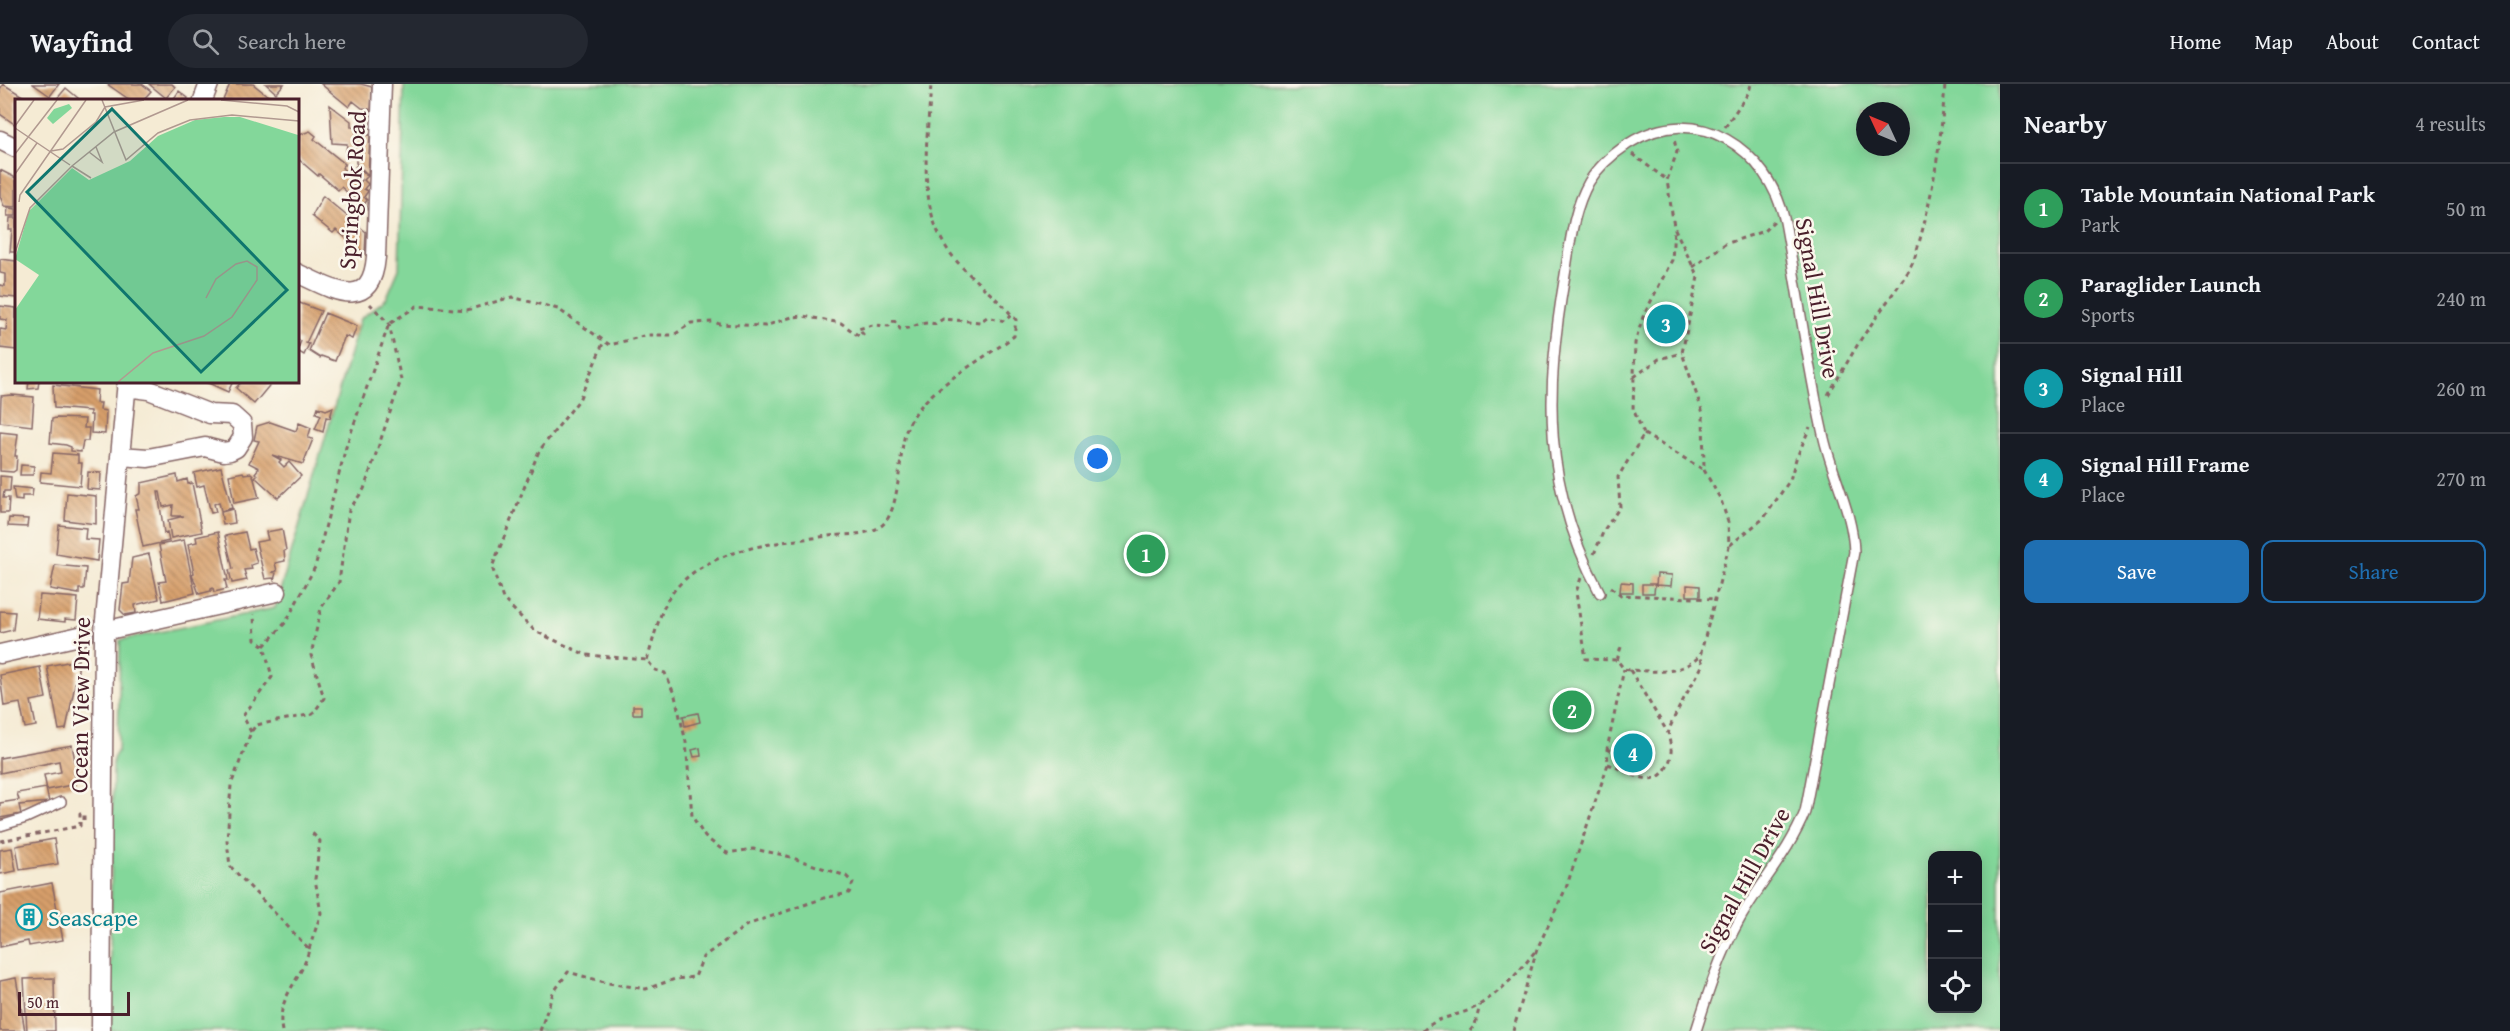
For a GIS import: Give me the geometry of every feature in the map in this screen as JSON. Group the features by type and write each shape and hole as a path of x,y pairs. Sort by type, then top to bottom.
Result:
{"street":[{"path":"203,99 209,84"},
{"name":"Springbok Road","path":"358,292 366,287 375,272 382,84"},
{"path":"0,140 15,148"},
{"path":"298,273 344,293 358,292"},
{"path":"120,456 148,458 205,447 224,452 236,448 243,437 242,424 232,415 210,414 160,393 127,384"},
{"name":"Ocean View Drive","path":"101,1031 104,631 127,384"},
{"path":"104,631 277,592"},
{"path":"0,654 84,635"}],"lane":[{"name":"Signal Hill Drive","path":"1600,593 1587,570 1566,506 1553,448 1550,408 1554,350 1569,251 1580,205 1589,182 1597,171 1624,147 1651,132 1672,128 1702,131 1719,136 1743,150 1760,166 1775,189 1782,210 1829,461 1850,527 1854,552 1808,804 1797,832 1743,914 1724,950 1696,1031"},
{"path":"0,826 26,818 61,802"}],"path":[{"path":"647,660 672,593 690,576 713,562 775,542 869,532 883,525 894,509 906,431 916,410 930,396 1014,336 1016,320 1012,314 946,248 935,225 928,199 927,162 931,84"},
{"path":"1719,136 1751,84"},
{"path":"1729,546 1764,518 1790,480 1796,459 1818,410 1861,339 1914,260 1934,185 1942,129 1945,84"},
{"path":"1672,128 1677,152 1667,180 1674,226 1672,260 1643,317 1635,343 1633,409 1644,435 1704,470"},
{"path":"1624,147 1667,180"},
{"path":"1693,267 1725,244 1764,231 1782,210"},
{"path":"1668,733 1703,664 1700,656 1729,546 1728,522 1721,500 1704,470 1703,413 1682,353 1698,277 1674,226"},
{"path":"309,949 230,866 227,841 231,785 251,732 256,725 313,714 324,698 311,656 321,608 339,582 349,510 364,489 401,380 389,324 358,292"},
{"path":"264,646 286,622 315,567 346,447 389,324 417,306 467,310 512,297 558,309 610,345 647,335 674,335 691,323 715,322 759,326 803,316 841,323 859,336 863,334 858,329 873,325 889,326 892,321 897,322 900,329 906,329 925,322 934,324 943,319 980,322 987,317 1005,321 1012,314"},
{"path":"540,1031 553,993 568,972 608,983 646,989 675,979 695,977 703,957 747,926 824,898 849,893 853,883 846,876 784,855 753,849 727,853 705,837 692,816 686,742 675,696 665,673 655,670 647,660 586,655 536,631 503,599 492,567 539,451 579,400 604,341"},
{"path":"1634,377 1659,359 1682,353"},
{"path":"1587,570 1604,530 1620,507 1618,477 1644,435"},
{"path":"1580,580 1576,592 1586,659 1617,660"},
{"path":"1616,591 1621,595 1716,599"},
{"path":"251,732 243,716 272,677 264,646 255,640 254,597"},
{"path":"1617,660 1620,647"},
{"path":"1617,660 1624,669 1675,671 1682,669 1700,656"},
{"path":"1513,1031 1537,949 1566,888 1608,764 1607,749 1624,669"},
{"path":"1608,764 1654,780 1660,776 1670,760 1672,750 1668,733 1630,670"},
{"path":"1607,749 1640,765"},
{"path":"0,841 80,826 80,814 84,814 84,822"},
{"path":"282,1031 281,1004 307,960 321,913 315,879 320,840 311,832"},
{"path":"1423,1031 1431,1022 1472,1009 1506,986 1537,949"},
{"path":"1470,1031 1475,1025 1480,1004"}],"green space":[{"path":"404,84 2000,84 2000,1031 109,1031 113,759 118,750 120,640 275,608 360,319 386,299 399,269"}],"building":[{"path":"3,84 27,99 15,99 15,124 0,114 0,89"},
{"path":"33,84 59,84 50,96"},
{"path":"107,84 142,84 151,91 144,99 129,99"},
{"path":"149,84 172,84 175,87 166,98"},
{"path":"230,84 253,84 272,99 223,99"},
{"path":"266,84 284,84 276,93"},
{"path":"321,84 361,84 372,87 371,114 369,109 362,108 353,101 349,107"},
{"path":"66,88 78,98 77,99 57,99"},
{"path":"179,91 188,98 188,99 174,99"},
{"path":"330,105 351,121 351,127 357,127 356,134 370,135 368,175 356,163 356,153 346,152 347,144 332,143"},
{"path":"310,131 316,136 314,139 345,164 342,168 359,183 362,180 352,172 356,166 368,176 364,180 368,184 364,189 368,191 364,197 367,200 363,206 367,209 362,215 349,206 355,199 341,187 338,190 319,174 318,176 298,159 299,135"},
{"path":"0,170 15,178 15,207 4,206 0,196"},
{"path":"323,196 366,232 365,254 336,230 333,233 312,216"},
{"path":"8,208 15,209 15,216 7,216"},
{"path":"10,218 15,218 15,252 10,252 12,230 9,230"},
{"path":"0,259 15,261 15,298 0,296 0,285 5,286 5,274 0,273"},
{"path":"298,302 321,311 306,343 309,344 304,355 298,352 301,341 298,340"},
{"path":"0,306 15,308 15,350 0,348 0,329 6,330 7,320 0,319"},
{"path":"325,313 357,326 352,339 345,336 335,361 321,356 320,358 309,351"},
{"path":"29,382 39,382 38,388 28,389"},
{"path":"206,382 233,382 228,392"},
{"path":"241,382 272,382 254,404 236,388"},
{"path":"53,385 97,390 96,403 101,403 100,410 106,411 105,434 91,433 92,415 90,411 54,408"},
{"path":"1,396 34,397 32,426 0,422"},
{"path":"318,407 326,410 333,407 330,418 326,417 323,432 315,429 321,415 316,413"},
{"path":"52,419 85,419 84,428 89,428 88,441 83,441 81,452 71,451 71,447 66,445 50,443"},
{"path":"270,422 296,431 299,423 311,428 308,438 313,439 303,464 272,455 281,460 279,462 284,467 289,462 301,476 278,498 255,477 259,468 249,463 259,441 254,440 257,426"},
{"path":"0,432 18,434 16,470 13,472 0,471"},
{"path":"53,453 78,455 78,463 82,463 80,486 40,482 41,472 51,473"},
{"path":"21,465 34,466 33,475 20,475"},
{"path":"221,467 232,508 221,511 219,502 214,504 216,512 211,513 204,485 197,487 194,473"},
{"path":"88,472 101,473 100,490 87,489"},
{"path":"243,472 253,475 259,498 234,503 229,475"},
{"path":"177,475 178,482 187,479 188,484 192,483 202,532 171,538 168,520 184,516 172,516 173,505 163,507 160,492 158,492 164,533 167,532 169,541 143,547 135,509 139,509 136,496 141,493 141,483"},
{"path":"0,476 11,477 10,491 4,491 3,498 9,498 8,513 0,513"},
{"path":"13,487 33,489 32,496 22,496 22,501 15,500"},
{"path":"67,493 96,496 96,524 65,520"},
{"path":"233,509 235,523 223,525 221,512"},
{"path":"9,518 28,519 27,527 8,526"},
{"path":"59,525 86,528 85,539 99,540 97,561 56,554"},
{"path":"282,529 286,550 284,551 285,561 275,563 277,571 272,572 276,573 274,580 273,578 265,579 256,542 268,540 266,532"},
{"path":"218,532 228,580 225,580 227,589 214,592 213,588 211,591 199,594 192,574 194,573 188,544 197,542 196,537"},
{"path":"245,532 249,549 253,548 257,563 251,565 252,569 244,570 247,580 232,583 229,570 233,569 225,536"},
{"path":"184,540 195,593 163,601 159,582 166,581 159,545"},
{"path":"149,554 159,599 135,605 136,613 125,615 120,610 123,584 129,583 132,558"},
{"path":"55,565 86,568 84,589 79,589 79,594 50,589"},
{"path":"1657,574 1672,575 1671,586 1656,585"},
{"path":"1621,582 1633,583 1633,592 1620,592"},
{"path":"1642,584 1655,584 1654,593 1642,593"},
{"path":"1687,585 1700,586 1700,596 1687,596"},
{"path":"40,595 78,598 76,620 65,619 65,622 37,619"},
{"path":"0,611 15,612 13,630 0,633"},
{"path":"78,660 66,729 59,730 47,666"},
{"path":"40,667 46,698 31,701 36,726 25,728 20,703 4,706 0,675"},
{"path":"633,706 641,706 641,714 633,714"},
{"path":"698,713 700,722 685,726 683,716"},
{"path":"72,745 77,771 74,771 76,784 47,790 44,775 61,772 59,761 0,773 0,758"},
{"path":"700,748 701,756 694,757 692,750"},
{"path":"46,788 49,802 19,805 21,814 0,818 0,803 19,800 17,793"},
{"path":"54,839 58,864 20,870 16,846"},
{"path":"12,848 16,871 0,874 0,850"},
{"name":"Seascape","path":"52,883 63,940 29,946 28,941 0,947 0,893"},
{"path":"16,978 25,1031 0,1031 0,981"},
{"path":"54,978 55,1031 27,1031 24,979"}],"place":[{"name":"Signal Hill","path":"1666,324"},
{"name":"Table Mountain National Park","path":"1146,554"},
{"name":"Paraglider Launch","path":"1572,710"},
{"name":"Signal Hill Frame","path":"1633,753"},
{"name":"Seascape","path":"29,917"}]}
